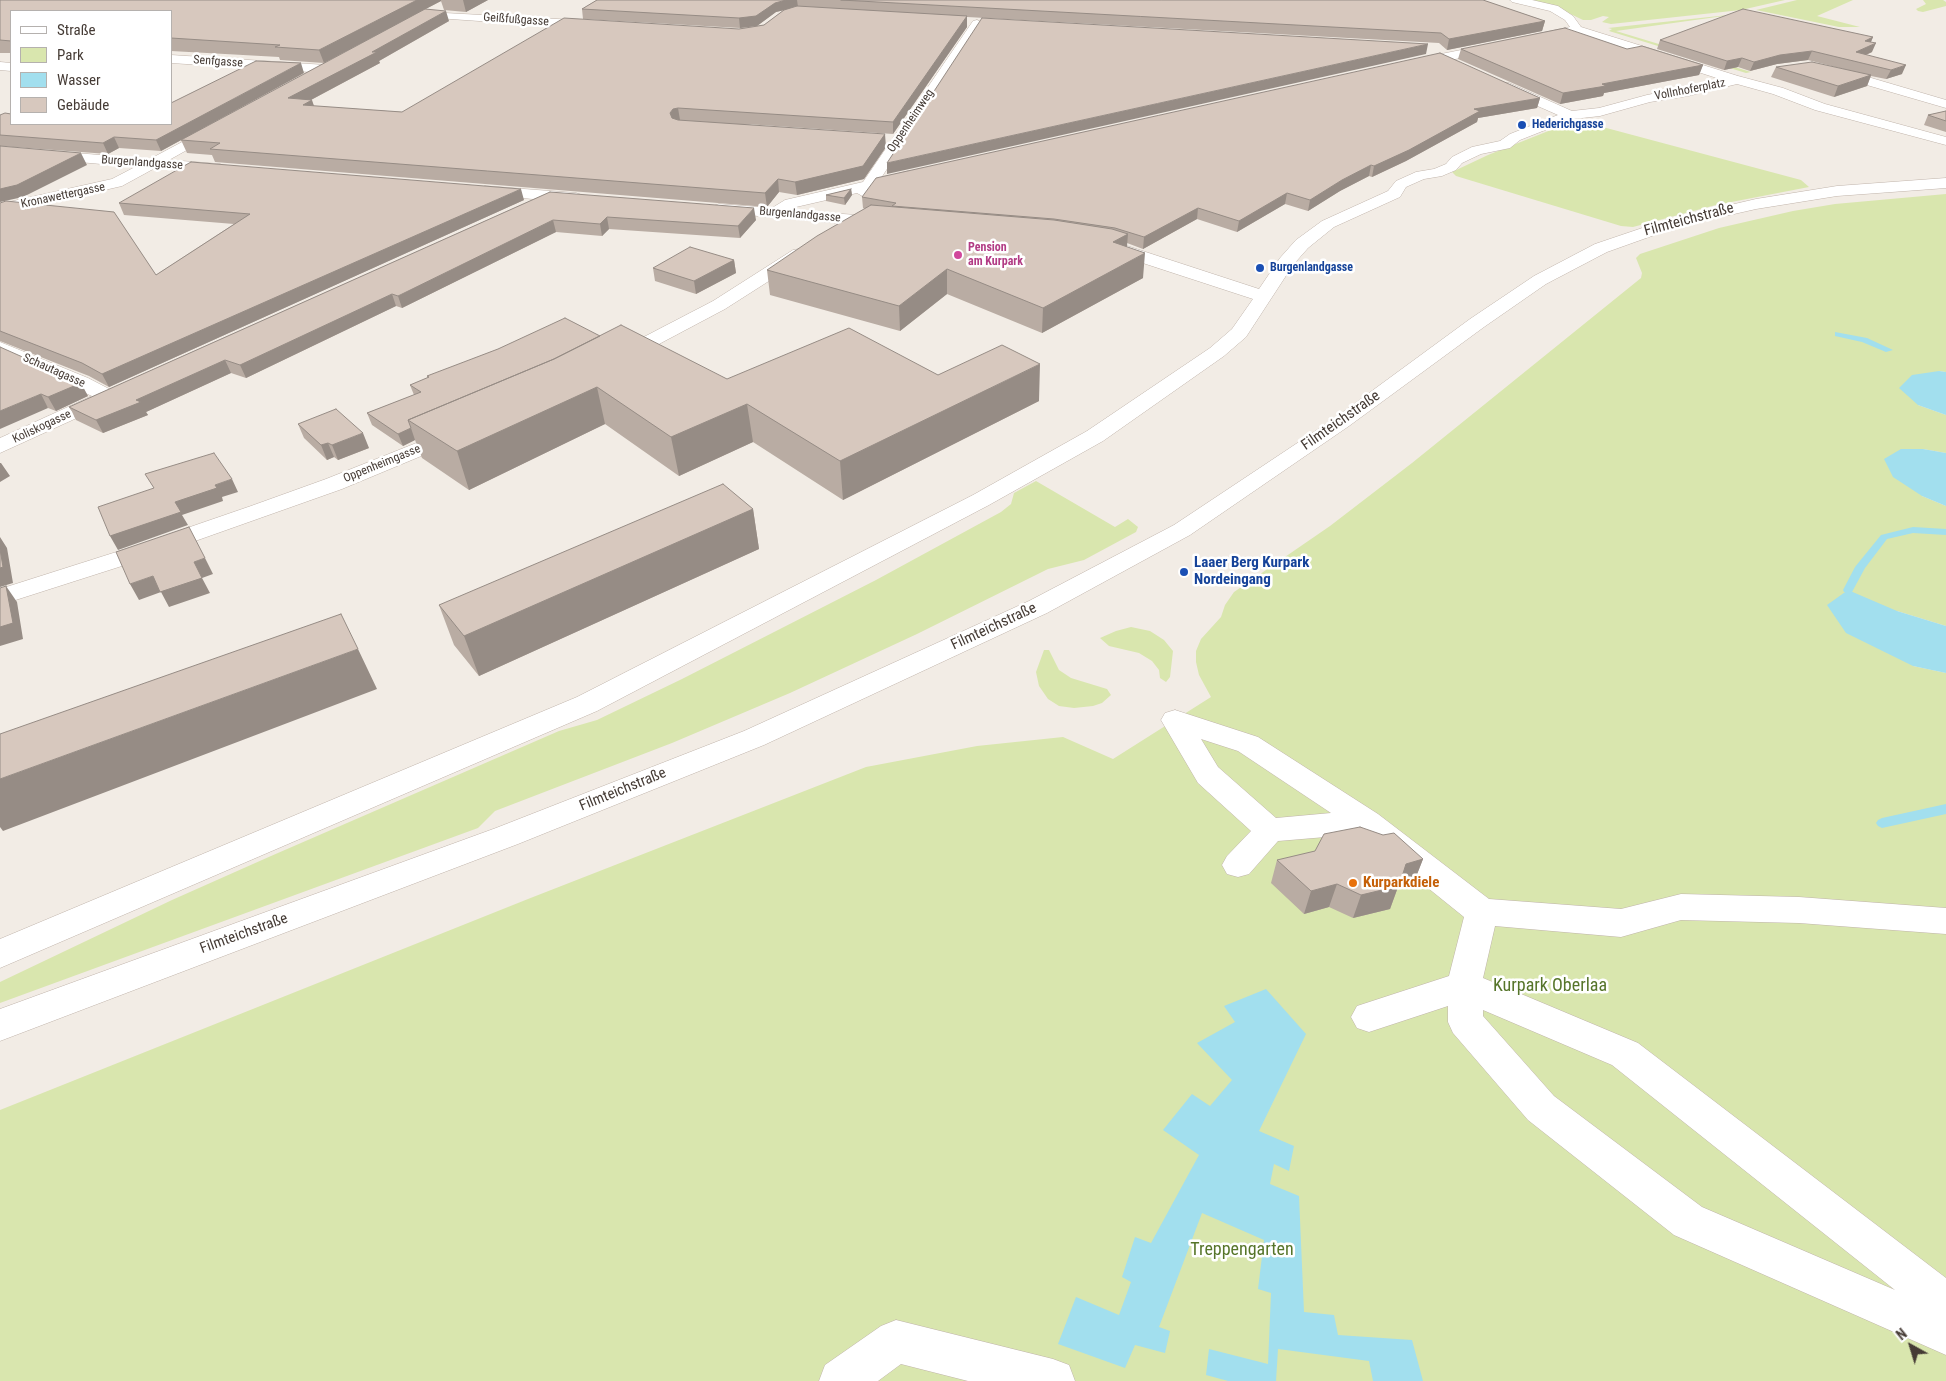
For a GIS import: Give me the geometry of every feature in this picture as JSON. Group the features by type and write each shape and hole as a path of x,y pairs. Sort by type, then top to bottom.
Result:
{"street":[{"path":"1516,0 1554,8 1569,18 1577,29"},
{"name":"Geißfußgasse","path":"446,4 422,17 603,26"},
{"name":"Oppenheimweg","path":"844,219 870,184 977,23"},
{"name":"Vollnhoferplatz","path":"1526,40 1577,29 1737,80"},
{"path":"1394,67 1434,52 1468,53 1510,44"},
{"path":"1434,52 1457,66"},
{"name":"Senfgasse","path":"172,59 330,67 308,79"},
{"path":"1820,67 1946,104"},
{"path":"1737,80 1759,75"},
{"path":"1737,80 1778,91 1794,99 1820,107 1946,141"},
{"name":"Vollnhoferplatz","path":"1494,82 1570,115 1600,112 1647,99 1688,92 1737,80"},
{"path":"0,954 587,704 982,500 1094,436 1217,352 1239,333 1278,272 1302,244 1328,224 1349,212 1370,206 1394,194 1400,184 1421,175 1437,173 1451,167 1457,160 1477,150 1505,145 1515,137 1570,115"},
{"name":"Kronawettergasse","path":"0,209 103,188 117,183 229,121"},
{"path":"878,139 898,141"},
{"name":"Burgenlandgasse","path":"0,151 232,170"},
{"path":"772,213 791,203 918,173"},
{"name":"Filmteichstraße","path":"0,1025 516,832 754,738 1038,607 1182,530 1342,422 1477,323 1540,280 1601,248 1672,222 1756,204 1852,189 1946,183"},
{"path":"473,190 548,197 587,198"},
{"path":"521,209 548,197"},
{"name":"Burgenlandgasse","path":"704,208 903,224"},
{"path":"606,364 719,305 844,219"},
{"path":"1090,242 1132,252 1262,296"},
{"name":"Schautagasse","path":"0,348 81,382 117,392"},
{"name":"Koliskogasse","path":"0,446 117,392"},
{"name":"Oppenheimgasse","path":"0,597 141,552 334,484 474,426"},
{"path":"1270,830 1208,775 1175,720 1248,744 1367,822 1482,912 1621,923 1681,907 1701,907 1799,910 1946,921"},
{"path":"1238,865 1270,830 1367,822"},
{"path":"1482,912 1464,986 1466,1022 1541,1108 1688,1221 1946,1334"},
{"path":"1369,1017 1464,986 1625,1054 1946,1304"},
{"path":"841,1381 896,1341 1053,1381"}],"green space":[{"path":"1525,0 1785,0 1741,10 1611,24 1602,22 1609,17 1603,16 1591,20 1583,20 1558,8"},
{"path":"1797,0 1853,0 1817,16 1860,27 1839,27 1756,10"},
{"path":"1923,0 1943,0 1946,2 1946,6 1923,12 1918,11 1916,9 1926,4"},
{"path":"1738,14 1616,31 1751,72 1746,73 1609,31 1612,29 1608,28"},
{"path":"1739,14 1777,17 1844,31"},
{"path":"1571,122 1584,122 1801,180 1809,187 1716,205 1633,227 1621,226 1456,176 1452,172 1488,155"},
{"name":"Kurpark Oberlaa","path":"1946,194 1946,372 1939,371 1918,405 1946,415 1946,453 1923,449 1922,496 1946,506 1946,626 1897,611 1913,666 1946,673 1946,1381 0,1381 0,1110 528,899 866,767 977,746 1063,737 1113,759 1211,697 1199,675 1196,651 1201,639 1221,617 1225,605 1234,592 1330,526 1412,463 1641,278 1642,273 1636,258 1640,254 1719,228 1793,211 1835,204"},
{"path":"1036,481 1115,527 1128,519 1138,527 1136,532 1084,560 1048,569 917,634 790,693 672,743 495,811 478,828 0,1003 0,982 172,900 271,856 559,731 597,720 682,679 876,580 1001,512 1011,504 1014,493"},
{"path":"1131,627 1150,631 1164,640 1173,651 1170,677 1166,682 1160,678 1159,670 1152,661 1139,653 1109,646 1100,638"},
{"path":"1044,650 1049,650 1059,670 1071,678 1107,689 1111,695 1102,703 1074,708 1059,706 1048,699 1039,686 1036,672"}],"water":[{"path":"1939,371 1946,372 1946,415 1918,405 1899,388 1912,375"},
{"path":"1901,449 1923,449 1946,453 1946,506 1922,496 1893,477 1884,459"},
{"path":"1848,590 1897,611 1946,626 1946,673 1913,666 1846,633 1827,605"},
{"path":"1266,989 1306,1034 1259,1131 1294,1146 1289,1171 1274,1164 1270,1184 1299,1196 1304,1312 1334,1315 1338,1335 1412,1340 1423,1381 1373,1381 1369,1361 1278,1349 1276,1381 1228,1381 1206,1375 1209,1349 1268,1364 1271,1293 1258,1289 1264,1240 1202,1213 1159,1327 1170,1331 1165,1353 1135,1345 1125,1368 1058,1344 1076,1297 1119,1315 1131,1282 1122,1277 1135,1237 1151,1243 1199,1155 1163,1130 1192,1094 1210,1106 1232,1080 1197,1043 1235,1022 1224,1006"}],"building":[{"path":"0,0 417,0 319,50 275,47 280,45 172,38 172,10 10,10 10,41 0,40"},
{"path":"597,0 786,0 775,3 756,16 739,18 582,9"},
{"path":"841,0 1483,0 1545,21 1449,39 1441,33"},
{"path":"797,6 967,16 893,122 673,109 670,113 672,118 678,120 885,134 863,166 795,182 778,179 765,193 210,149 220,143 181,140 425,9 446,11 372,52 377,52 288,98 312,100 303,105 402,112 564,18 739,29 764,25 784,10"},
{"path":"1743,9 1873,37 1865,41 1876,43 1856,52 1906,65 1891,70 1812,51 1780,55 1754,62 1742,58 1727,61 1660,40"},
{"path":"982,18 1428,44 887,163"},
{"path":"1565,28 1627,49 1642,46 1703,65 1602,84 1606,86 1563,93 1461,49"},
{"path":"1440,53 1540,98 1474,109 1480,111 1409,150 1374,166 1371,165 1342,180 1310,200 1287,193 1239,221 1198,208 1144,237 1115,228 1054,219 892,206 896,203 862,197 876,178"},
{"path":"256,61 301,63 156,140 114,137 103,143 0,135 0,115 5,113 10,114 10,125 172,125 172,103"},
{"path":"1812,62 1871,75 1838,86 1776,67"},
{"path":"1946,111 1946,121 1928,115"},
{"path":"0,146 81,153 17,185 0,189"},
{"path":"191,162 521,189 102,374 82,363 0,331 0,203 6,201 114,212 156,275 250,214 119,203"},
{"path":"851,189 844,198 826,195"},
{"path":"550,192 754,208 738,226 607,217 600,224 553,220 398,296 392,294 240,365 225,360 136,400 141,402 96,420 69,407"},
{"path":"871,205 1054,220 1112,229 1128,234 1113,242 1145,253 1043,308 947,269 899,306 767,270 817,236"},
{"path":"690,247 734,260 694,281 653,268"},
{"path":"565,318 600,336 554,359 408,420 411,428 398,434 367,413 421,392 410,385 429,377 427,376 498,349"},
{"path":"621,325 727,379 849,328 938,375 1002,345 1040,364 840,461 747,404 671,437 597,387 457,451 408,420 554,359"},
{"path":"0,347 81,383 48,397 41,394 0,411"},
{"path":"336,409 363,433 332,445 328,443 321,445 298,424"},
{"path":"214,453 232,479 215,485 217,488 175,502 181,512 110,536 98,507 154,488 145,474"},
{"path":"723,484 753,509 464,636 439,605"},
{"path":"189,527 205,558 194,562 202,578 160,592 153,576 130,584 116,552"},
{"path":"0,549 3,567 0,568"},
{"path":"6,586 13,623 0,627 0,588"},
{"path":"341,614 358,649 0,779 0,734"},
{"path":"1360,827 1383,835 1394,833 1423,859 1406,864 1399,886 1361,895 1337,884 1311,891 1277,860 1315,851 1324,834"}],"waterway":[{"path":"1838,334 1864,340 1889,350"},
{"path":"1848,590 1860,567 1884,537 1913,530 1946,532"},
{"path":"1882,823 1946,809"}],"place":[{"name":"Hederichgasse","path":"1522,125"},
{"name":"Pension am Kurpark","path":"958,255"},
{"name":"Burgenlandgasse","path":"1260,268"},
{"name":"Laaer Berg Kurpark Nordeingang","path":"1184,572"},
{"name":"Kurparkdiele","path":"1353,883"}],"park label":[{"name":"Treppengarten","path":"1242,1250"}]}
